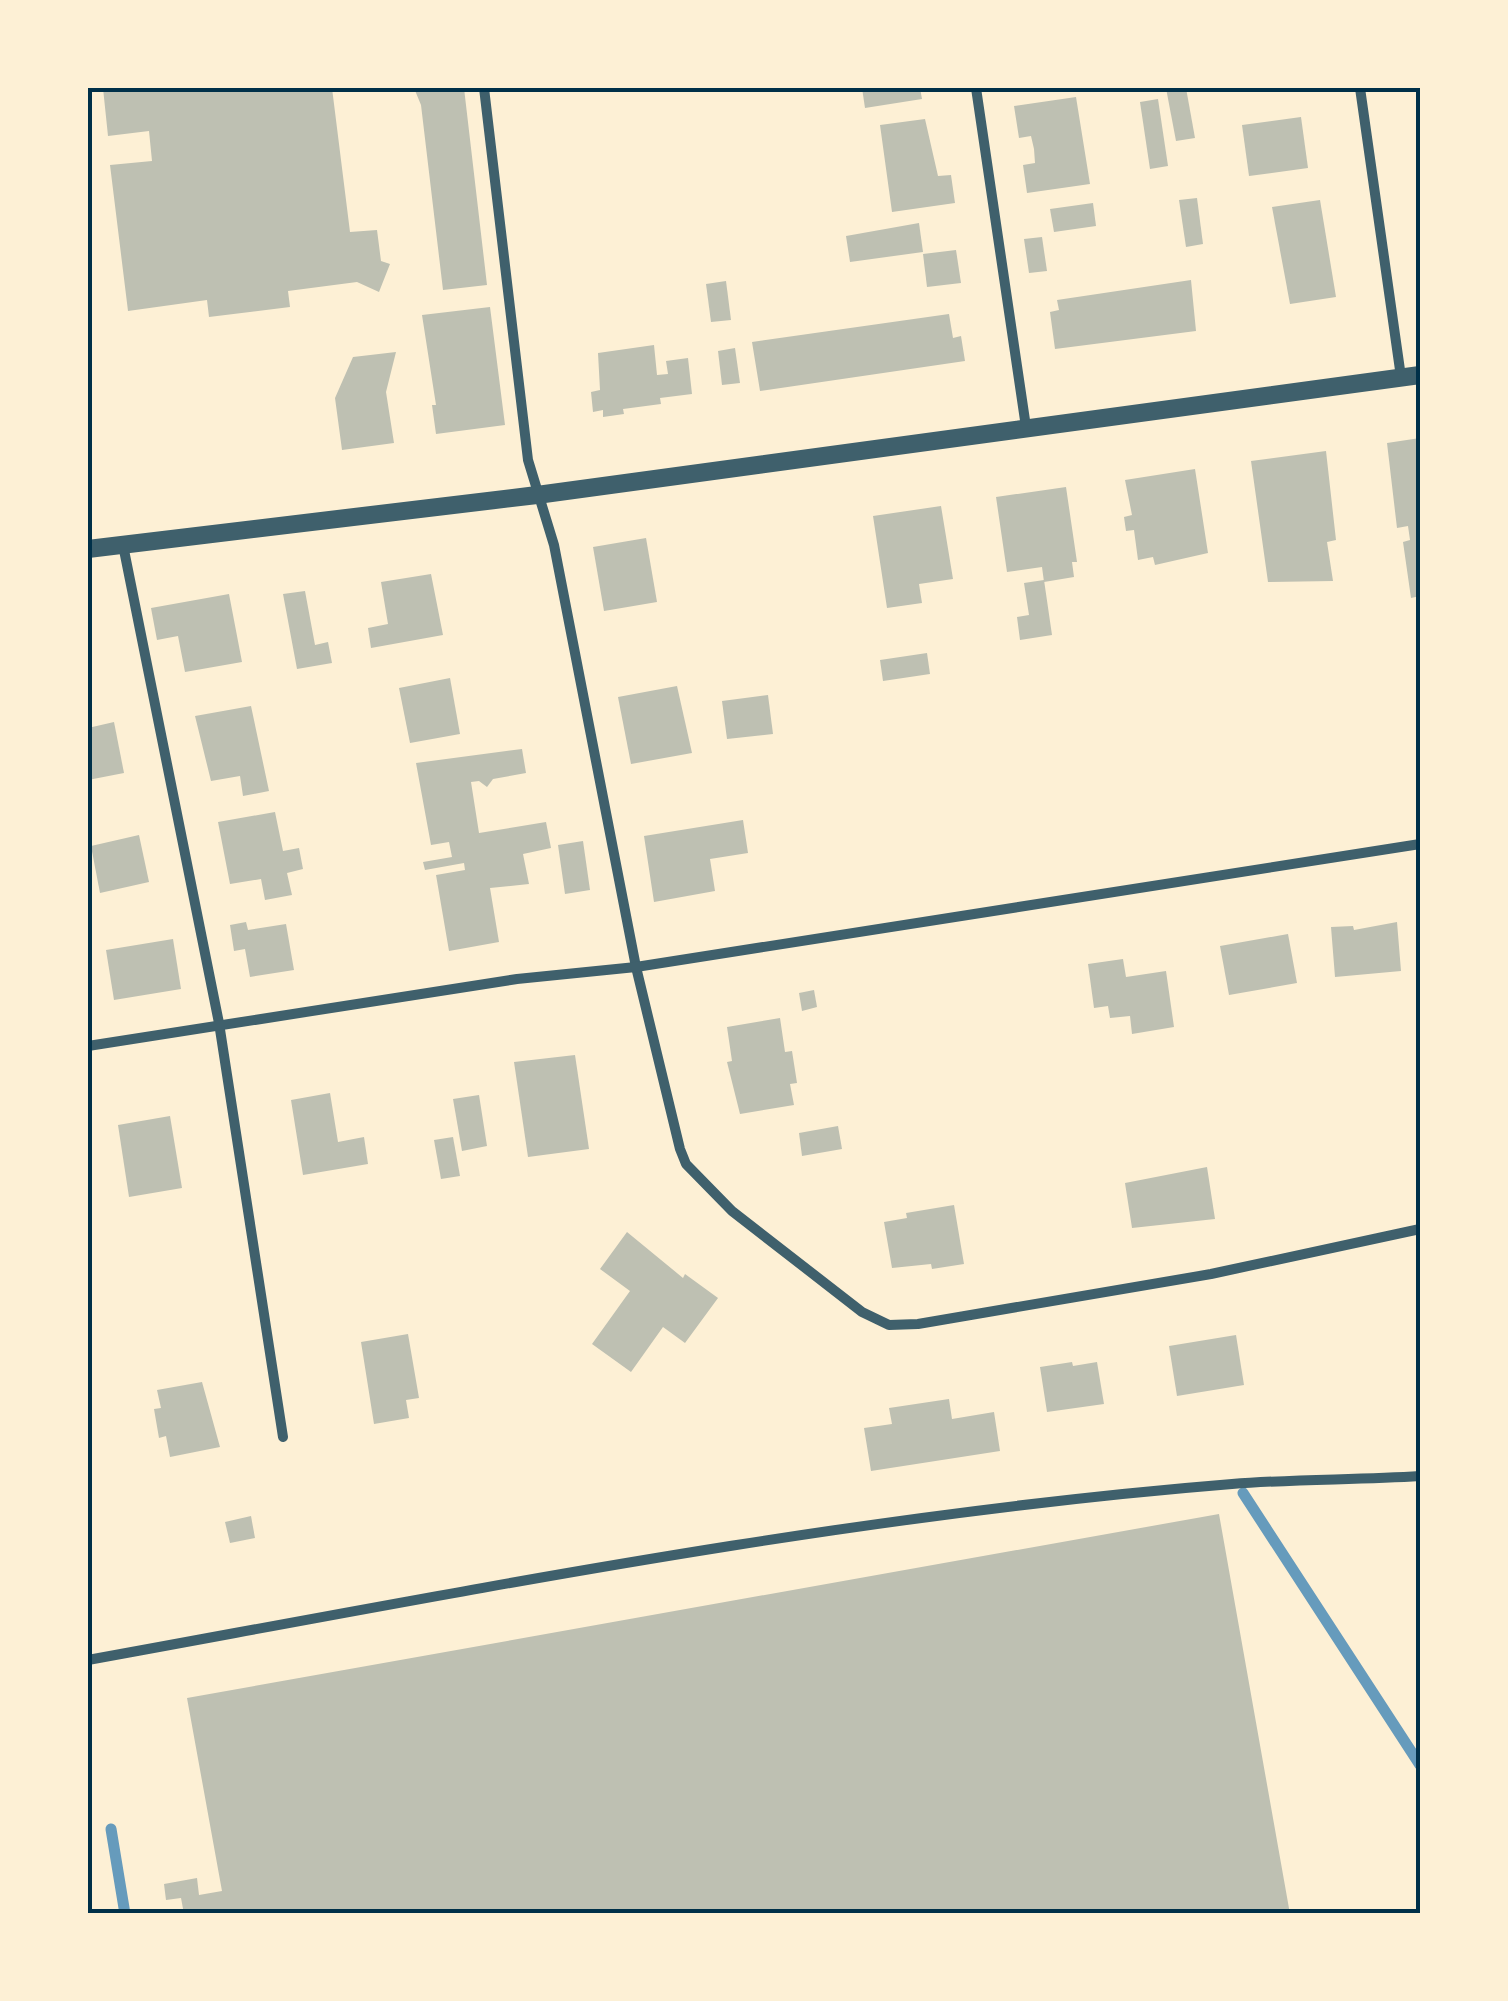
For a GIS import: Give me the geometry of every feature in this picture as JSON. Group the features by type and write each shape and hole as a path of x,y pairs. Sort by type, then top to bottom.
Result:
{"street":[{"path":"484,88 527,455 554,545 636,967 686,1164 732,1211 862,1312 889,1325 918,1324 1211,1274 1420,1229"},
{"path":"976,88 1026,427"},
{"path":"1360,88 1401,377"},
{"path":"88,549 537,495 1420,375"},
{"path":"123,545 219,1023 283,1437"},
{"path":"88,1046 517,979 636,967 1420,844"},
{"path":"88,1660 547,1575 998,1510 1234,1484 1420,1476"}],"building":[{"path":"103,88 332,88 350,232 377,230 381,261 390,264 379,292 357,282 288,291 290,307 209,317 207,300 128,311 110,165 152,161 149,131 108,136"},
{"path":"414,88 464,88 487,285 443,290 421,105"},
{"path":"862,88 920,88 922,99 865,108"},
{"path":"1166,88 1186,88 1195,138 1176,141"},
{"path":"1076,97 1090,184 1027,193 1023,165 1035,163 1034,149 1031,136 1019,138 1014,106"},
{"path":"1158,99 1168,166 1150,169 1140,102"},
{"path":"1301,117 1308,168 1249,176 1242,125"},
{"path":"925,119 938,176 951,175 955,203 892,212 880,125"},
{"path":"1197,198 1203,244 1186,247 1179,200"},
{"path":"1320,200 1336,297 1290,304 1272,207"},
{"path":"1093,203 1096,226 1054,232 1050,209"},
{"path":"919,223 923,252 850,262 846,236"},
{"path":"1042,237 1047,271 1029,273 1024,239"},
{"path":"956,250 961,283 927,287 923,254"},
{"path":"1191,280 1196,331 1055,349 1050,312 1059,310 1057,300"},
{"path":"726,281 731,320 711,322 706,284"},
{"path":"490,307 505,425 436,434 432,405 436,405 422,315"},
{"path":"949,314 953,338 961,336 965,361 760,391 752,342"},
{"path":"654,345 657,375 668,374 666,361 688,358 692,394 660,398 661,404 623,409 624,414 603,417 603,410 593,412 591,392 600,390 598,353"},
{"path":"735,348 740,383 722,385 718,351"},
{"path":"396,352 386,392 394,443 342,450 335,398 353,357"},
{"path":"1420,438 1420,596 1411,598 1403,542 1410,540 1408,526 1397,528 1387,443"},
{"path":"1326,451 1336,540 1327,542 1333,581 1268,582 1251,461"},
{"path":"1195,469 1208,553 1155,565 1153,557 1138,560 1134,530 1126,531 1124,517 1132,515 1125,480"},
{"path":"1066,487 1077,562 1072,562 1074,577 1044,582 1042,567 1007,572 996,497"},
{"path":"941,506 953,579 919,584 922,603 887,608 873,516"},
{"path":"646,538 657,602 604,611 593,547"},
{"path":"431,574 443,635 371,648 368,628 388,624 381,582"},
{"path":"1044,580 1052,635 1020,640 1017,617 1029,615 1024,583"},
{"path":"305,591 315,645 328,642 332,663 297,669 283,594"},
{"path":"229,594 242,662 185,672 178,636 157,640 151,608"},
{"path":"927,653 930,674 883,681 880,660"},
{"path":"450,678 460,734 410,743 399,688"},
{"path":"677,686 692,753 631,764 618,697"},
{"path":"768,695 773,734 727,739 722,701"},
{"path":"251,706 269,791 243,796 240,776 211,781 195,716"},
{"path":"114,722 124,773 88,780 88,728"},
{"path":"522,749 526,773 493,779 487,787 479,781 471,782 479,833 546,822 551,848 523,854 529,884 490,888 499,942 449,951 436,875 465,870 464,863 425,870 423,862 452,857 449,842 431,845 416,763"},
{"path":"275,812 283,851 299,848 303,869 287,873 292,895 265,900 261,879 230,884 218,822"},
{"path":"743,820 748,853 710,859 715,891 654,902 644,836"},
{"path":"139,835 149,882 100,893 91,846"},
{"path":"583,841 590,890 565,894 558,845"},
{"path":"246,922 248,930 286,924 294,970 250,977 245,949 234,951 230,925"},
{"path":"1397,922 1401,971 1335,977 1331,927 1353,926 1354,930"},
{"path":"1288,934 1297,983 1229,995 1220,946"},
{"path":"173,939 181,989 114,1000 106,950"},
{"path":"1123,959 1126,977 1166,971 1174,1027 1132,1034 1130,1016 1110,1018 1108,1006 1094,1008 1088,964"},
{"path":"814,990 817,1007 802,1011 799,993"},
{"path":"780,1018 785,1052 792,1051 797,1083 790,1084 794,1105 740,1114 727,1062 732,1061 727,1027"},
{"path":"575,1055 589,1149 528,1157 514,1062"},
{"path":"330,1093 338,1142 364,1137 368,1164 303,1175 291,1100"},
{"path":"479,1095 487,1146 462,1151 453,1099"},
{"path":"170,1116 182,1188 129,1197 118,1125"},
{"path":"838,1126 842,1149 802,1156 799,1133"},
{"path":"453,1137 460,1176 441,1179 434,1140"},
{"path":"1207,1167 1215,1219 1132,1228 1125,1183"},
{"path":"954,1205 964,1264 932,1269 931,1264 892,1268 884,1222 907,1218 906,1213"},
{"path":"627,1232 683,1278 685,1274 718,1298 685,1343 663,1327 631,1372 592,1344 630,1291 600,1269"},
{"path":"408,1334 419,1398 406,1400 409,1418 374,1424 361,1342"},
{"path":"1236,1335 1244,1385 1177,1396 1169,1346"},
{"path":"1072,1362 1073,1366 1097,1362 1104,1404 1047,1412 1040,1367"},
{"path":"202,1382 220,1447 170,1457 166,1436 159,1438 154,1409 161,1408 157,1390"},
{"path":"949,1399 952,1419 994,1412 1000,1451 871,1471 864,1428 892,1424 889,1408"},
{"path":"1219,1514 1290,1914 184,1914 181,1898 166,1900 164,1884 197,1878 199,1895 222,1891 187,1698"},
{"path":"251,1516 255,1538 230,1543 225,1522"}],"waterway":[{"path":"1243,1493 1420,1765"},
{"path":"111,1829 125,1914"}]}
